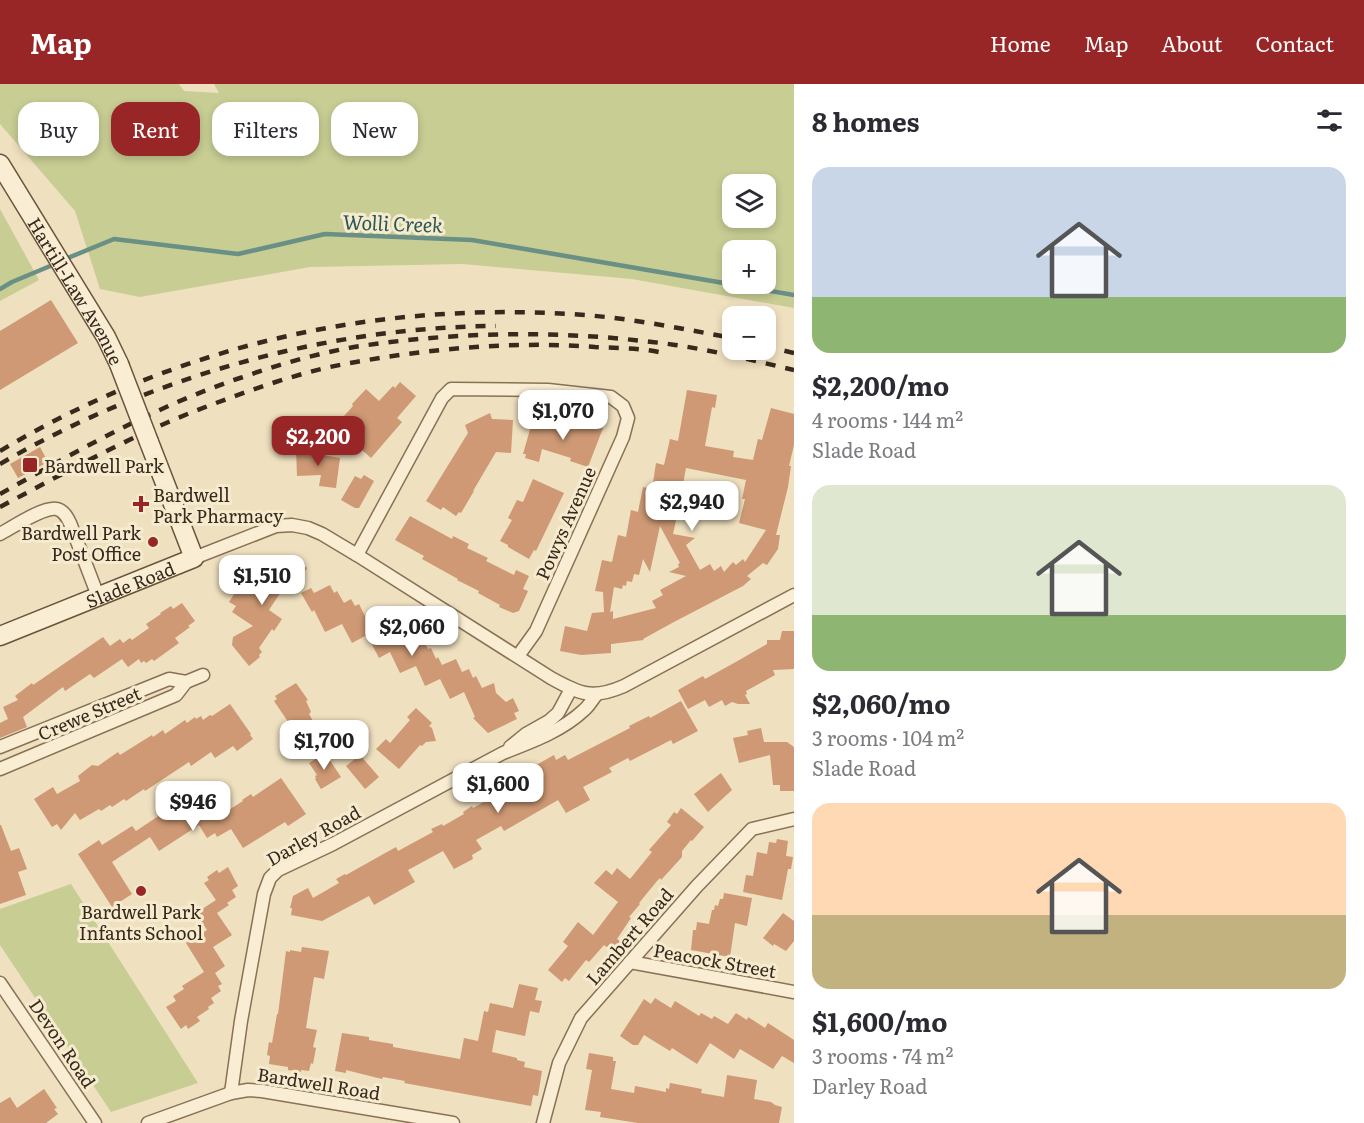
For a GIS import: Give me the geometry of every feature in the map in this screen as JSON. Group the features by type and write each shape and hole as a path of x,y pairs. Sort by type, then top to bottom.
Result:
{"main road":[{"name":"Hartill-Law Avenue","path":"0,164 111,345 194,558"},
{"name":"Slade Road","path":"0,636 194,558"}],"street":[{"name":"Powys Avenue","path":"357,555 442,398 451,389 548,390 611,397 623,406 628,418 623,436 536,631 518,656"},
{"path":"0,534 44,510 61,511 67,516 98,596"},
{"name":"Slade Road","path":"194,558 276,526 300,525 314,530 357,555 571,689"},
{"name":"Darley Road","path":"231,1093 264,894 270,878 278,870 333,844 503,753 532,742 574,718 596,695 624,686 794,595"},
{"name":"Crewe Street","path":"0,769 176,695 186,682 203,675"},
{"name":"Crewe Street","path":"0,747 169,679 186,682"},
{"path":"571,689 596,695"},
{"name":"Darley Road","path":"503,753 526,734 558,713 571,689"},
{"name":"Lambert Road","path":"543,1123 559,1063 581,1018 697,886 752,829 794,819"},
{"name":"Peacock Street","path":"630,963 794,992"},
{"name":"Devon Road","path":"0,983 95,1123"},
{"name":"Bardwell Road","path":"148,1123 231,1093 248,1090 262,1090 453,1123"}],"green space":[{"path":"0,84 179,84 184,91 219,93 214,84 794,84 794,308 632,279 463,264 310,267 140,297 100,289 75,211 28,156 99,156 99,102 18,102 18,145 0,124"},
{"path":"0,209 39,280 0,301"},
{"path":"71,884 198,1083 111,1112 0,945 0,909"}],"building":[{"path":"51,300 78,343 0,390 0,331"},
{"path":"400,382 416,396 397,418 402,422 371,458 335,426 366,389 379,401"},
{"path":"687,390 717,395 715,408 712,407 705,446 734,451 733,457 753,460 758,439 762,440 771,408 794,414 794,445 789,466 791,466 788,487 776,535 780,535 778,549 767,565 763,563 747,576 751,579 743,586 644,640 611,644 611,653 581,655 560,651 565,626 587,631 592,613 604,612 603,592 595,591 602,560 612,562 618,535 626,537 631,510 638,512 643,487 652,489 656,463 664,465 670,439 678,441","holes":["686,468 746,480 742,499 745,499 739,523 766,530 745,562 743,559 736,565 733,562 724,572 721,566 714,571 710,564 700,570 686,545 695,538 673,534 678,511 683,512 686,498 681,495","660,526 680,563 679,567 669,572 686,576 660,590 663,595 652,601 656,608 613,619 613,611 610,612 614,587 622,589 623,585 626,586 627,581 632,582 634,574 639,575 643,559 650,572"]},
{"path":"490,413 492,419 513,420 511,453 496,452 461,513 459,512 456,516 443,507 441,510 426,501 468,433 465,425"},
{"path":"533,419 556,425 558,420 565,421 583,427 585,421 603,428 588,467 570,461 571,458 542,449 539,462 525,458 526,454 523,454"},
{"name":"Bardwell Park","path":"40,447 48,462 18,478 10,464"},
{"path":"296,450 317,450 317,454 340,458 336,488 319,486 321,475 297,476"},
{"path":"364,475 374,481 359,508 355,508 341,500 355,476 361,479"},
{"path":"533,479 564,493 536,551 534,550 529,559 500,541 512,520 508,518 517,500 523,502"},
{"path":"410,516 452,539 453,536 469,544 467,548 488,558 486,561 514,575 516,570 529,576 523,589 528,591 519,611 513,613 499,607 500,605 478,593 479,591 422,559 424,556 395,540"},
{"path":"290,556 307,568 290,593 286,584 269,610 282,619 259,648 262,652 260,657 249,666 232,645 233,637 253,626 232,612 236,606 229,602 245,577 251,582 256,575 264,580 277,562 288,559"},
{"path":"330,585 334,593 337,591 344,603 351,599 355,606 359,604 365,616 373,611 384,634 397,627 408,647 423,639 428,649 431,648 442,665 456,659 462,672 469,669 473,678 476,676 482,688 494,683 496,693 506,702 513,698 519,711 514,713 517,719 488,733 473,718 475,717 464,692 450,699 440,679 425,686 416,666 400,673 390,652 379,658 367,635 352,643 342,624 325,632 314,610 312,612 301,593 311,588 314,593"},
{"path":"182,603 195,621 175,638 179,643 154,661 152,659 141,663 139,659 128,667 122,659 94,678 90,674 65,691 63,687 23,717 27,727 0,738 0,723 8,719 3,707 18,700 15,696 32,683 33,685 103,637 110,646 120,639 123,643 130,638 132,640 149,628 146,624 160,613 171,606 173,609"},
{"path":"782,631 794,631 794,669 773,670 775,675 746,691 745,695 750,704 732,702 725,706 722,700 709,707 705,700 688,709 678,690 703,676 705,679 734,663 767,644 767,640 780,640"},
{"path":"296,683 308,700 306,701 311,712 309,714 313,721 295,732 274,701 277,699 275,696"},
{"path":"681,701 698,731 673,744 671,740 630,761 628,758 609,768 612,772 583,787 590,800 566,813 558,800 504,831 501,826 476,840 482,849 472,855 473,859 454,869 443,851 408,870 415,882 374,905 369,896 322,921 291,915 293,896 308,888 313,898 339,883 336,879 396,847 398,851 433,832 431,829 442,824 443,826 464,814 463,812 472,806 473,808 518,783 515,777 554,755 556,760 565,755 568,760 630,728 629,726 649,716 650,718"},
{"path":"230,704 253,739 237,751 233,746 215,758 211,752 191,766 189,762 126,801 124,799 101,811 99,809 80,820 75,813 61,830 57,824 52,827 34,799 53,787 57,794 80,781 78,776 92,765 98,766 118,752 120,755 152,735 153,737 163,730 165,734 185,720 187,723 195,717 196,719 201,716 203,720"},
{"path":"416,708 432,723 429,726 432,728 436,741 420,745 399,769 376,749 386,739 390,743 410,720 407,717"},
{"path":"761,728 764,742 787,742 794,747 794,791 780,791 780,785 773,785 770,755 739,763 733,738 748,735 747,731"},
{"path":"325,753 341,777 321,789 315,779 317,775 309,763"},
{"path":"360,755 379,777 365,789 346,766"},
{"path":"721,773 732,790 708,812 694,794"},
{"path":"281,778 306,814 288,826 285,822 243,848 231,829 217,837 215,833 207,838 199,825 159,851 150,837 112,862 132,894 112,907 78,854 99,840 102,845 132,826 136,831 175,805 181,814 208,797 219,816 251,794 253,797"},
{"path":"681,808 704,827 682,851 682,857 661,880 660,878 657,881 639,903 617,939 621,942 613,952 604,945 589,962 586,960 569,981 565,978 562,982 548,970 568,946 563,942 578,922 593,935 618,902 594,883 606,870 612,875 617,868 630,879 652,852 649,850 671,825 667,822 674,812 677,814"},
{"path":"0,825 11,851 19,848 27,869 18,872 26,895 0,904"},
{"path":"777,839 788,841 786,856 793,857 791,869 788,869 782,900 743,892 746,875 753,876 757,852 767,854 769,842 776,843"},
{"path":"228,867 238,886 232,890 236,897 217,913 232,935 213,947 225,966 215,973 222,984 218,986 221,991 211,998 214,1003 208,1007 209,1009 197,1017 200,1021 188,1029 186,1025 181,1029 166,1007 176,1001 173,996 184,989 182,986 204,972 186,943 207,930 196,913 216,900 204,883 209,880 207,877 217,870 219,873"},
{"path":"724,893 752,898 747,926 735,923 730,957 691,950 693,930 696,930 697,922 709,924 712,910 715,905 718,906 720,899 723,899"},
{"path":"783,913 794,921 794,941 786,951 774,944 773,946 763,938"},
{"path":"302,947 329,951 324,979 314,977 306,1028 317,1030 313,1047 316,1048 313,1064 311,1063 309,1071 301,1070 301,1072 269,1064 270,1056 267,1055 278,1014 286,951 301,952"},
{"path":"519,984 538,988 535,1000 542,1001 539,1013 530,1011 525,1036 496,1030 492,1052 517,1058 525,1062 524,1067 542,1071 538,1096 533,1095 531,1106 404,1083 405,1081 383,1077 382,1079 346,1070 346,1073 335,1071 342,1033 369,1037 369,1040 393,1044 393,1047 460,1059 464,1038 478,1041 484,1011 488,1012 490,1003 513,1008"},
{"path":"655,998 671,1008 675,1001 699,1016 701,1013 712,1019 714,1016 728,1024 736,1013 747,1020 748,1017 765,1028 768,1023 794,1040 794,1063 782,1056 773,1069 740,1049 734,1059 710,1043 697,1064 672,1048 670,1051 644,1035 638,1045 633,1045 620,1036 644,999 651,1004"},
{"path":"589,1053 613,1057 613,1061 616,1061 611,1089 634,1093 635,1086 666,1092 670,1083 702,1089 701,1093 724,1097 727,1075 757,1080 754,1099 782,1107 779,1123 638,1123 600,1117 601,1112 585,1110 592,1070 586,1069"},
{"path":"44,1089 57,1108 54,1109 58,1114 46,1123 0,1123 0,1103 10,1097 17,1108"}],"waterway":[{"name":"Wolli Creek","path":"63,260 114,239 238,254 325,234 472,240 794,295"},
{"name":"Wolli Creek","path":"0,289 55,264"}],"railway":[{"path":"0,451 66,415 134,384 204,359 274,339 347,325 420,316 494,312 570,314 631,320 722,336"},
{"path":"0,464 57,433 116,406 239,363 302,347 367,336 431,329 496,326"},
{"path":"0,494 117,430 209,389 311,356 354,347 428,338 540,334 615,338 688,347 794,370"},
{"path":"0,507 155,428 226,399 319,370 415,353 505,345 565,345 659,352"},
{"path":"776,349 794,353"}],"place":[{"name":"Bardwell Park","path":"30,465"},
{"name":"Bardwell Park Pharmacy","path":"141,504"},
{"name":"Bardwell Park Post Office","path":"153,542"},
{"name":"Bardwell Park Infants School","path":"141,891"}]}
